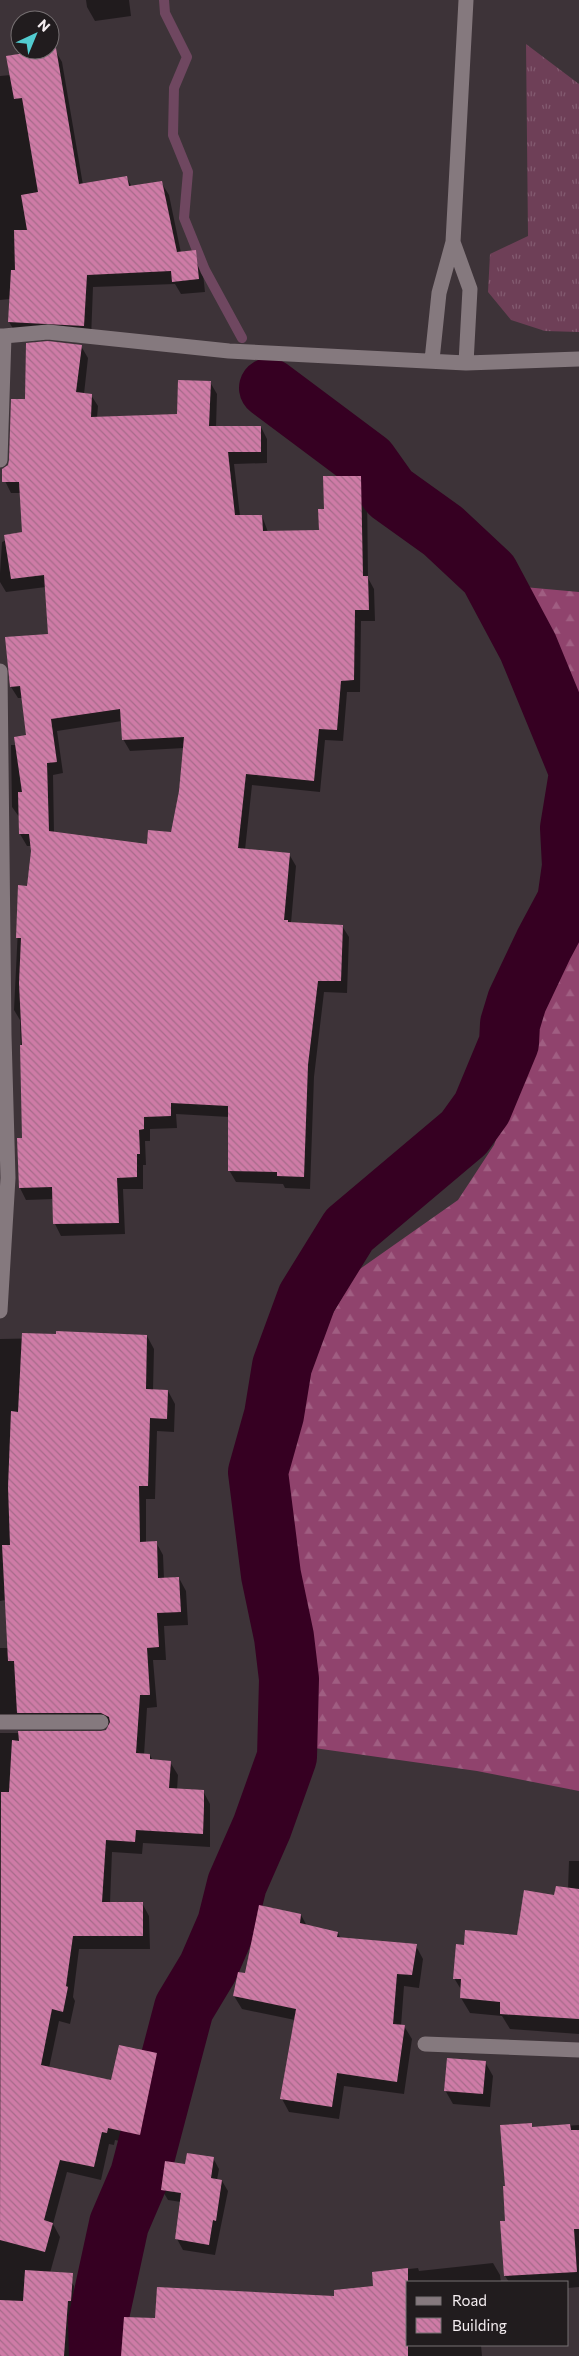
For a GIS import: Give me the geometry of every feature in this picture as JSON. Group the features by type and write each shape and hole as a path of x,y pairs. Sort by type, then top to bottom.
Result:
{"street":[{"path":"432,360 439,293 453,242 466,0"},
{"path":"453,242 470,289 466,362"},
{"path":"0,460 2,336 48,332 229,351 466,362 579,359"},
{"path":"0,671 4,921 2,1036 8,1178 0,1310"},
{"path":"0,1722 101,1722"},
{"path":"425,2044 579,2050"}],"green space":[{"path":"526,44 579,84 579,332 545,331 511,320 488,292 490,254 528,236"},
{"path":"513,586 579,592 579,739 566,695"},
{"path":"579,892 579,1791 477,1771 300,1746 279,1466 311,1352 357,1271 458,1200 494,1145 563,955"}],"building":[{"path":"10,55 10,60 58,60 79,184 127,176 129,186 162,181 177,252 196,250 199,279 172,282 171,271 87,275 84,326 8,322 11,270 15,270 14,230 27,230 21,195 38,192 22,98 14,99 6,56"},
{"path":"48,341 82,345 76,392 92,394 91,417 177,414 178,380 211,381 209,426 261,426 261,452 228,452 235,515 262,515 263,531 319,530 318,509 324,509 323,476 361,476 363,576 368,576 369,610 355,610 354,680 341,681 337,730 319,729 314,781 246,774 238,848 290,853 284,920 288,920 288,922 343,925 341,981 318,981 308,1065 304,1177 277,1176 277,1172 228,1171 228,1106 171,1103 171,1116 144,1117 144,1129 139,1130 140,1154 137,1154 137,1177 117,1178 119,1223 53,1224 52,1187 19,1188 17,1138 22,1138 20,1045 22,1045 19,983 21,938 16,938 18,885 27,886 31,851 29,834 19,834 18,792 22,792 14,737 26,735 20,686 10,687 5,637 48,634 44,575 11,579 4,535 22,532 19,482 2,482 2,469 8,465 9,460 11,399 25,399 26,343","holes":["120,709 122,740 184,737 179,791 171,832 148,830 147,844 49,831 47,763 57,762 51,719"]},
{"path":"56,1331 147,1335 146,1389 168,1390 167,1419 150,1418 148,1486 139,1486 140,1542 157,1541 158,1578 179,1577 181,1612 157,1613 159,1647 147,1648 150,1695 140,1695 136,1753 150,1754 150,1759 171,1761 169,1788 204,1790 204,1807 203,1834 136,1830 135,1842 106,1840 102,1902 143,1902 143,1936 73,1936 66,1986 68,1987 63,2012 52,2009 41,2065 111,2080 119,2045 157,2053 140,2135 108,2128 107,2133 102,2132 94,2167 60,2160 44,2220 53,2223 45,2252 0,2240 1,1792 9,1792 12,1740 19,1741 18,1731 101,1731 106,1730 110,1722 109,1717 101,1713 17,1713 14,1661 8,1661 2,1545 10,1545 8,1487 11,1411 18,1412 22,1333 56,1334"},
{"path":"556,1886 579,1889 579,2019 500,2014 500,2002 460,1998 461,1979 453,1979 456,1944 464,1945 465,1930 517,1935 524,1890 554,1895"},
{"path":"259,1905 301,1914 300,1923 338,1932 337,1937 417,1944 412,1975 397,1974 393,2024 405,2025 397,2082 337,2073 332,2107 280,2099 296,2009 233,1996 238,1972 245,1973"},
{"path":"447,2058 486,2061 483,2094 444,2091"},
{"path":"532,2123 532,2127 570,2124 571,2130 579,2130 579,2229 574,2229 577,2272 504,2276 500,2221 505,2221 503,2186 505,2186 500,2125"},
{"path":"187,2153 214,2157 211,2178 222,2180 216,2221 213,2220 209,2245 175,2239 181,2193 161,2190 165,2161 185,2164"},
{"path":"408,2268 408,2281 406,2281 406,2346 408,2346 408,2356 121,2356 124,2317 155,2318 157,2287 334,2296 334,2290 373,2286 372,2272"},
{"path":"25,2270 73,2273 71,2301 68,2301 64,2356 0,2356 0,2300 23,2301"}],"waterway":[{"path":"164,0 165,13 187,57 174,88 173,135 188,172 184,218 205,270 242,338"},
{"path":"269,388 368,462 390,493 443,531 489,574 528,647 579,771"},
{"path":"99,2356 98,2321 119,2224 140,2175 184,2008 208,1968 227,1924 237,1884 262,1827 287,1757 289,1679 284,1637 271,1575 258,1472 274,1415 282,1366 307,1298 349,1230 464,1133 482,1108 509,1043 510,1024 517,1001 567,901 572,866 570,828 579,773"}]}
